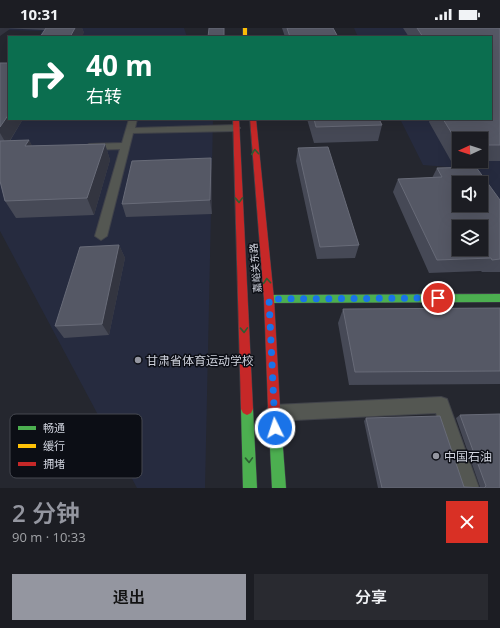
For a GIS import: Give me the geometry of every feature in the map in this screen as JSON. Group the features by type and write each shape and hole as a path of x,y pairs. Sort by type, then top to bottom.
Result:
{"main road":[{"name":"嘉峪关东路","path":"252,120 269,299 279,488"},
{"name":"嘉峪关东路","path":"236,124 250,488"},
{"path":"269,299 500,298"}],"lane":[{"path":"101,236 133,120"},
{"path":"130,131 236,124"},
{"path":"79,147 126,146"},
{"path":"248,414 441,405 470,488"}],"shaded area":[{"path":"0,28 184,28 187,36 40,36 42,31 0,30"},
{"path":"354,28 500,28 500,212 488,192 488,176 478,176 474,169 461,168 488,168 488,132 452,132 452,167 423,165 400,120 492,120 492,36 358,36"},
{"name":"甘肃省体育运动学校","path":"0,90 8,120 213,120 205,488 137,488 132,478 142,478 142,414 98,414 0,231"}],"building":[{"path":"46,28 75,28 71,36 41,36"},
{"path":"209,28 224,28 224,36 208,36"},
{"path":"287,28 333,28 337,36 290,36"},
{"path":"417,28 500,28 500,145 488,145 488,132 452,132 452,134 444,120 492,120 492,36 422,36"},
{"path":"0,63 8,63 8,115 0,127"},
{"path":"314,120 380,120 382,125 316,127"},
{"path":"29,140 25,146 105,144 87,198 5,201 0,181 0,141"},
{"path":"328,147 359,245 320,247 298,148"},
{"path":"211,158 210,200 122,204 132,161"},
{"path":"437,168 477,168 483,176 452,176 452,212 488,212 488,184 500,200 500,259 437,260 398,179 442,177"},
{"path":"119,245 102,324 55,326 80,247"},
{"path":"500,308 500,371 355,372 343,309"},
{"path":"500,414 500,488 484,488 486,486 460,415"},
{"name":"中国石油","path":"440,416 464,487 484,488 382,488 366,418"}],"traffic: fast":[{"path":"269,299 500,298"},
{"path":"274,408 279,488"},
{"path":"247,409 250,488"}],"traffic: slow":[{"path":"245,28 245,36"}],"traffic: jam":[{"path":"236,120 247,409"},
{"path":"253,120 269,299 274,408"}],"place":[{"name":"甘肃省体育运动学校","path":"138,360"},
{"name":"中国石油","path":"436,456"}],"route":[{"path":"275,428 269,299 438,298"}]}
